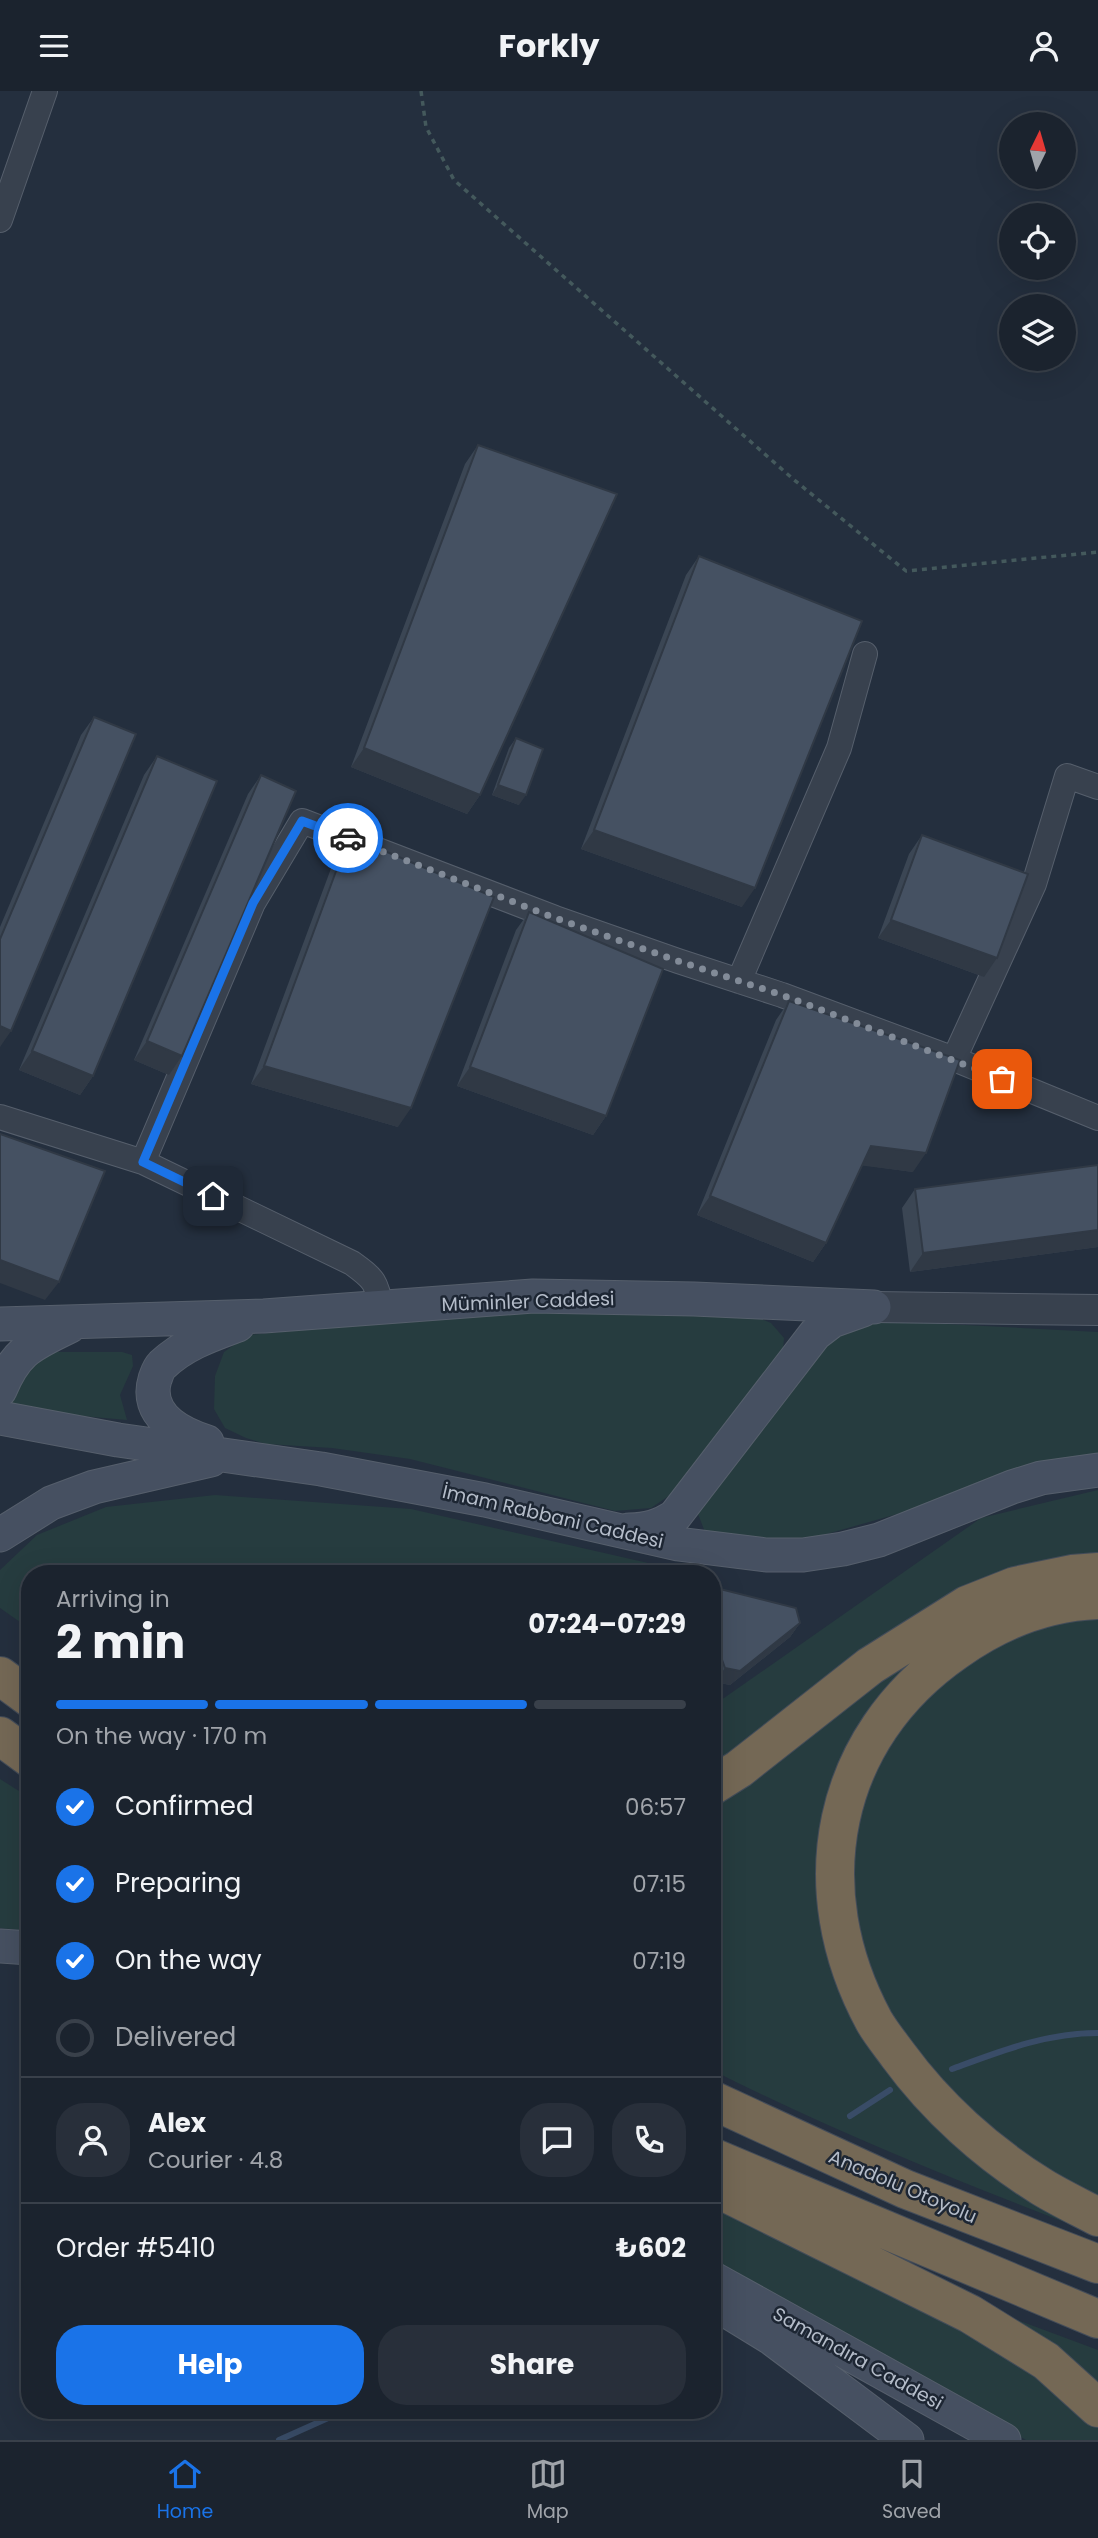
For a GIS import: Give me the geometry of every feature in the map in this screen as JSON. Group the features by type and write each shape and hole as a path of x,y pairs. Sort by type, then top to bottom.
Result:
{"highway":[{"path":"721,1780 870,1666 967,1605 1015,1586 1072,1574 1098,1572"},
{"path":"1098,1600 1048,1607 1011,1619 980,1634 927,1670 897,1701 873,1734 848,1793 839,1823 834,1857 835,1896 841,1935 854,1979 875,2023 912,2074 973,2136 1041,2186 1098,2217"},
{"path":"0,1654 21,1666"},
{"path":"0,1676 21,1691"},
{"path":"0,1736 21,1751"},
{"name":"Anadolu Otoyolu","path":"721,2103 905,2189 1098,2264"},
{"path":"721,2161 1098,2319"},
{"path":"721,2190 970,2313 1046,2361 1098,2407"}],"main road":[{"name":"Müminler Caddesi","path":"0,1324 264,1316 533,1296 760,1301 874,1307"},
{"path":"760,1301 786,1309 797,1319 802,1328 798,1353"},
{"path":"608,1530 642,1530 661,1526 675,1516 815,1333 848,1313 874,1307"},
{"path":"242,1456 175,1429 161,1416 153,1387 159,1368 192,1343 264,1316"},
{"path":"0,1390 18,1355 78,1322"},
{"name":"İmam Rabbani Caddesi","path":"0,1418 118,1440 242,1456 419,1487 608,1530 728,1552 766,1555 803,1555 879,1540 986,1497 1041,1479 1098,1470"},
{"path":"0,1535 51,1503 94,1487 193,1463 242,1456"},
{"path":"688,1498 684,1518 688,1532 699,1542 728,1552"},
{"path":"0,1946 21,1947"},
{"name":"Samandıra Caddesi","path":"721,2283 1004,2440"},
{"path":"721,2307 771,2338 907,2440"}],"street":[{"path":"0,221 45,91"},
{"path":"739,981 839,748 864,654"},
{"path":"954,1059 1034,884 1067,776 1098,787"},
{"path":"143,1162 253,903 302,821 555,918 782,995 954,1059 1098,1118"},
{"path":"0,1117 143,1162 352,1263 378,1287 381,1309"},
{"name":"Müminler Caddesi","path":"874,1307 1098,1310"}],"path":[{"path":"421,91 426,127 454,180 793,479 906,571 1098,552"}],"green space":[{"path":"530,1309 750,1314 771,1323 784,1338 782,1361 679,1489 651,1508 615,1511 410,1459 332,1448 266,1444 225,1428 214,1409 215,1376 224,1352 248,1335"},
{"path":"851,1319 1098,1332 1098,1454 1022,1466 915,1509 809,1539 729,1540 705,1532 698,1514 812,1361"},
{"path":"53,1352 122,1352 132,1355 133,1366 120,1395 127,1420 3,1409 12,1376"},
{"path":"1098,1490 1098,1553 721,1762 721,1699 981,1518"},
{"path":"215,1495 411,1509 648,1563 21,1565 21,1623 0,1608 0,1570 37,1535 106,1507"},
{"path":"1033,1599 844,1763 850,2000 1098,2235 903,2157 721,2074 721,1801 890,1665"},
{"path":"1098,1613 1098,2200 1068,2185 957,2104 893,2025 851,1915 854,1819 889,1734 993,1639"},
{"path":"0,1779 21,1792 21,1930 0,1928"},
{"path":"721,2209 1025,2360 1098,2423 1098,2440 1026,2440 721,2267"},
{"path":"1004,2315 1098,2350 1098,2394"}],"building":[{"path":"478,445 617,494 480,795 364,748"},
{"path":"699,556 862,621 755,888 594,830"},
{"path":"94,717 136,734 11,1031 0,1026 0,939"},
{"path":"516,738 543,749 526,795 498,785"},
{"path":"157,756 217,781 93,1076 32,1051"},
{"path":"261,775 296,791 182,1056 147,1041"},
{"path":"922,835 1028,874 997,958 891,920"},
{"path":"349,836 494,897 411,1108 264,1066"},
{"path":"529,912 663,969 606,1116 470,1067"},
{"path":"789,1001 960,1060 926,1153 871,1146 826,1243 710,1196"},
{"path":"0,1134 105,1171 59,1282 0,1260"},
{"path":"1098,1165 1098,1230 923,1253 915,1189"},
{"path":"721,1589 796,1608 800,1623 740,1671 725,1668 721,1657"}],"waterway":[{"path":"952,2069 1042,2040 1098,2033"},
{"path":"850,2116 890,2090"},
{"path":"279,2440 326,2419"}],"way so far":[{"path":"348,838 555,918 782,995 1002,1079"}],"route":[{"path":"213,1196 143,1162 253,903 302,821 348,838"}]}
